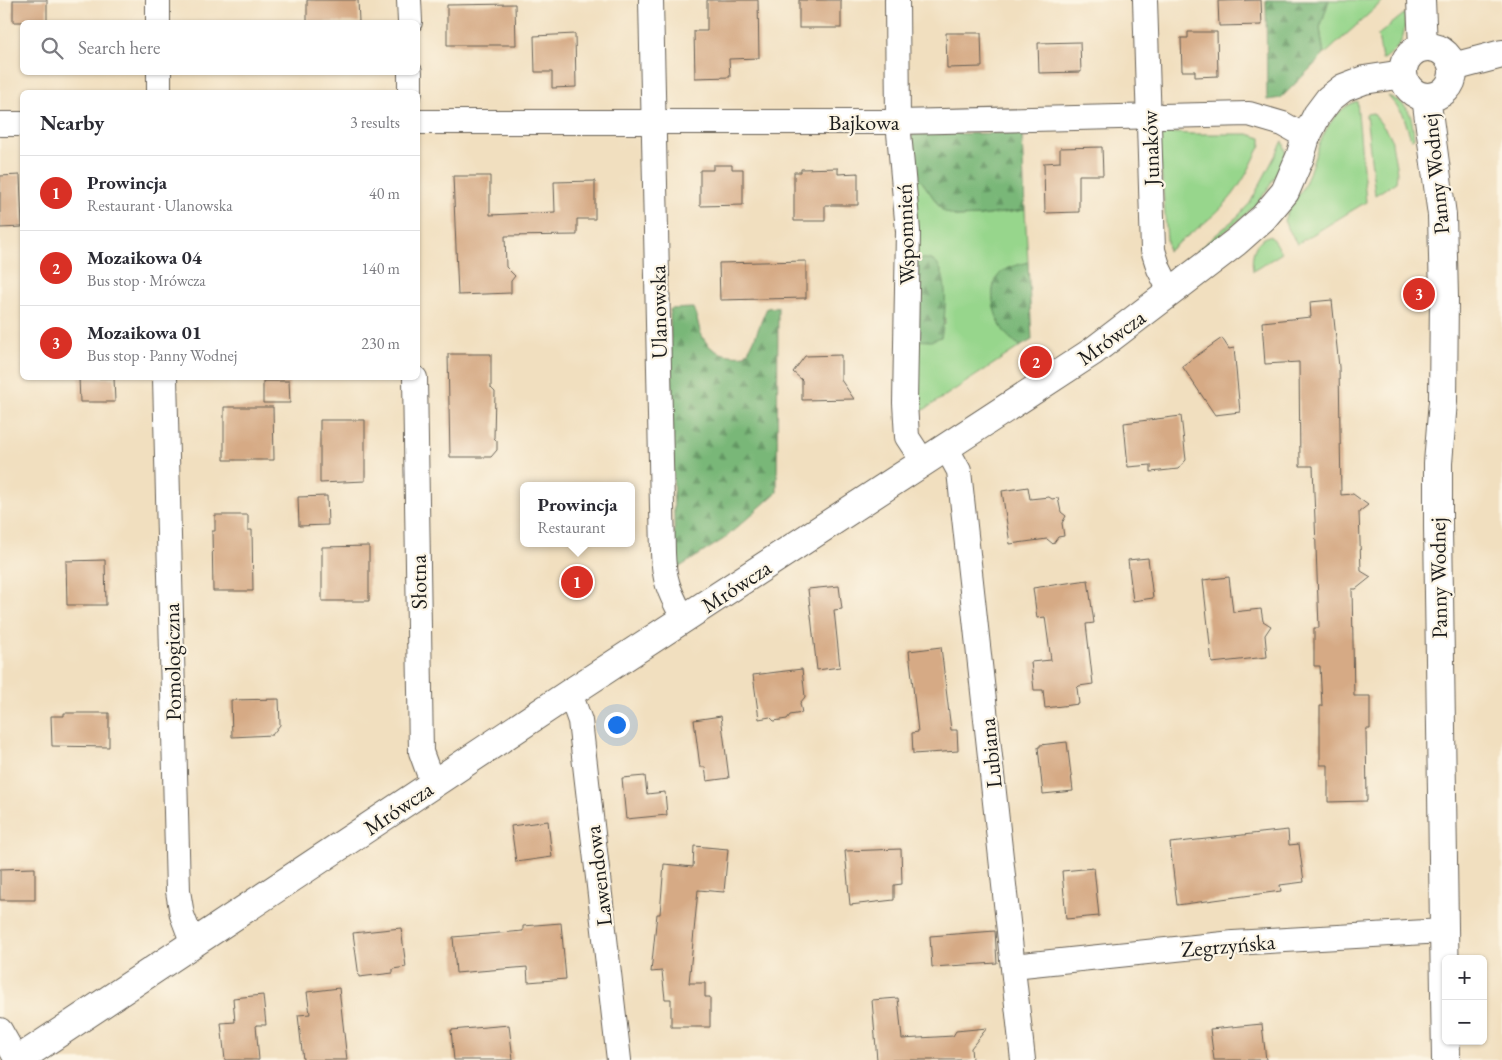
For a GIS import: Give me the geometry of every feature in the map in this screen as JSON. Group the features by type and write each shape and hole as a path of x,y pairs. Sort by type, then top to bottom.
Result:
{"street":[{"path":"158,0 158,20"},
{"path":"409,0 410,20"},
{"name":"Ulanowska","path":"652,0 664,574 668,588 684,620"},
{"name":"Wspomnień","path":"897,0 898,122 908,231 905,403 907,437 924,464"},
{"name":"Junaków","path":"1145,0 1153,250 1159,269 1171,293"},
{"path":"1421,0 1423,47"},
{"path":"1423,47 1438,49 1445,53 1453,67 1451,82 1447,89 1434,97 1426,97 1413,92 1408,87 1403,74 1406,60 1410,54 1423,47"},
{"path":"1453,67 1502,54"},
{"name":"Mrówcza","path":"18,1060 570,693 947,449 1092,352 1171,293 1236,242 1263,218 1285,192 1300,157 1306,137 1317,115 1329,99 1343,88 1364,80 1403,74"},
{"path":"158,75 159,90"},
{"path":"410,75 410,90"},
{"name":"Panny Wodnej","path":"1426,97 1442,215 1443,402 1438,463 1438,527 1446,1060"},
{"name":"Bajkowa","path":"420,122 898,122 1249,114 1283,124 1306,137"},
{"path":"0,124 20,124"},
{"name":"Pomologiczna","path":"165,380 178,891 182,915 193,944"},
{"name":"Słotna","path":"415,380 421,752 433,784"},
{"name":"Lubiana","path":"947,449 959,471 1023,1060"},
{"name":"Lawendowa","path":"570,693 580,721 619,1060"},
{"name":"Zegrzyńska","path":"1013,966 1233,943 1443,931"},
{"path":"0,1030 18,1060"}],"green space":[{"path":"1266,0 1329,0 1320,28 1324,55 1281,98 1267,100"},
{"path":"1329,0 1384,0 1324,55 1320,28"},
{"path":"1405,13 1403,34 1399,46 1382,60 1378,35"},
{"path":"1388,96 1396,99 1406,107 1411,117 1414,138 1411,139 1403,114"},
{"path":"1357,101 1366,202 1297,244 1284,221 1286,216 1305,184 1318,148 1329,125 1345,107"},
{"path":"1373,113 1391,137 1397,172 1396,182 1375,195 1366,114"},
{"path":"1158,132 1248,134 1261,138 1261,145 1251,166 1232,196 1206,221 1168,251"},
{"path":"1022,133 1025,210 957,217 943,211 923,183 911,171 911,140 913,134"},
{"path":"1283,141 1286,152 1269,187 1246,214 1199,253 1197,251 1238,216 1250,203"},
{"path":"911,171 923,183 943,211 957,217 1025,210 1028,262 1008,268 1006,334 1021,346 916,415 915,340 945,324 944,307 913,258"},
{"path":"1268,236 1271,237 1282,253 1253,271 1252,260 1254,250 1259,242"},
{"path":"913,258 933,261 939,266 942,274 945,296 943,330 941,337 931,341 915,340"},
{"path":"1028,262 1032,340 1021,346 1009,338 1002,328 995,311 993,293 997,278 1002,272"},
{"path":"778,307 777,492 724,539 675,570 670,309 693,308 700,331 707,344 724,354 745,355 767,308"}],"building":[{"path":"13,0 47,0 47,20 20,20 20,22 13,22"},
{"path":"307,0 358,0 359,20 307,20"},
{"path":"707,0 758,0 759,58 729,59 730,77 695,78 694,31 707,31"},
{"path":"799,0 841,0 841,28 799,28"},
{"path":"1261,0 1262,25 1219,26 1218,1"},
{"path":"515,4 516,45 447,45 447,5"},
{"path":"1188,32 1217,32 1218,76 1195,77 1195,71 1182,71 1181,38 1188,38"},
{"path":"946,33 981,33 982,67 947,68"},
{"path":"575,34 576,87 552,88 552,72 535,72 534,36"},
{"path":"1080,42 1081,72 1039,73 1038,43"},
{"path":"1102,147 1103,175 1079,175 1079,212 1045,213 1044,163 1060,162 1060,148"},
{"path":"713,165 732,165 732,169 743,169 743,205 700,206 700,170 713,170"},
{"path":"838,168 838,174 858,173 858,205 825,205 825,221 794,221 794,172 801,172 801,169"},
{"path":"20,175 20,227 0,228 0,176"},
{"path":"453,176 490,176 490,215 555,212 554,182 595,181 595,219 577,219 577,235 505,236 506,267 515,276 511,281 511,293 458,295"},
{"path":"806,261 806,298 720,300 719,263"},
{"path":"1332,300 1339,367 1341,495 1353,494 1368,505 1359,512 1361,571 1371,577 1356,589 1352,589 1354,696 1370,696 1370,729 1366,729 1367,801 1328,802 1328,765 1320,765 1320,706 1322,706 1320,666 1314,666 1314,628 1319,628 1313,466 1300,466 1299,362 1265,364 1262,322 1311,317 1310,302"},
{"path":"1222,338 1229,349 1234,348 1240,412 1215,415 1182,366"},
{"path":"448,354 491,354 491,388 495,392 494,438 497,441 497,450 491,457 450,457"},
{"path":"841,355 841,380 854,399 802,400 802,380 793,372 805,356"},
{"path":"79,380 114,380 115,402 80,402"},
{"path":"263,381 289,381 290,403 263,403"},
{"path":"224,407 273,407 274,460 224,460"},
{"path":"1181,416 1186,460 1178,469 1151,472 1151,465 1128,467 1124,423"},
{"path":"320,420 365,420 365,481 320,483"},
{"path":"1028,487 1030,499 1058,498 1061,512 1066,516 1062,523 1064,536 1058,537 1053,544 1047,539 1010,544 1002,491"},
{"path":"327,496 328,525 299,526 298,497"},
{"path":"215,515 248,515 248,530 252,530 253,591 213,591 212,531 215,531"},
{"path":"369,546 369,601 322,601 322,547"},
{"path":"1148,558 1153,598 1133,601 1128,560"},
{"path":"105,560 106,605 67,605 66,561"},
{"path":"1229,577 1233,612 1261,609 1263,621 1271,626 1265,635 1267,657 1212,663 1203,580"},
{"path":"1088,580 1094,623 1086,624 1093,684 1077,688 1079,704 1045,708 1043,690 1034,690 1031,662 1051,660 1045,617 1037,618 1033,588"},
{"path":"839,586 842,609 834,610 840,667 817,670 808,589"},
{"path":"941,647 951,730 957,730 958,751 913,754 912,733 918,732 909,651"},
{"path":"802,669 805,697 800,703 802,713 790,715 787,719 774,721 770,717 759,719 753,675"},
{"path":"279,699 280,725 272,735 232,737 231,700"},
{"path":"64,713 109,713 109,747 52,746 51,716 64,716"},
{"path":"721,716 729,778 707,781 705,767 700,767 694,720"},
{"path":"1067,742 1073,791 1043,794 1038,747 1040,745"},
{"path":"645,776 647,794 665,792 667,815 626,819 622,778"},
{"path":"548,821 552,857 516,862 511,826"},
{"path":"1288,830 1289,845 1299,844 1304,882 1280,885 1281,891 1177,905 1170,843"},
{"path":"694,846 728,849 724,892 698,890 689,983 705,983 705,997 710,997 710,1027 671,1027 671,999 665,999 662,971 651,972 657,914 660,914 664,864 693,867"},
{"path":"901,849 902,884 894,885 894,900 850,905 845,851"},
{"path":"35,868 35,900 0,900 0,869"},
{"path":"1094,868 1099,916 1066,919 1062,871"},
{"path":"561,923 566,979 528,982 527,967 456,973 453,937 523,931 523,926"},
{"path":"401,928 406,967 393,969 393,973 359,977 353,933"},
{"path":"995,931 997,963 932,967 930,936"},
{"path":"339,988 347,1060 303,1060 298,1015 310,1014 307,992"},
{"path":"263,995 266,1025 256,1025 259,1060 225,1060 221,1023 235,1022 233,998"},
{"path":"898,998 902,1039 953,1036 956,1031 987,1028 971,1048 972,1060 877,1060 872,1000"},
{"path":"1262,1024 1266,1060 1214,1060 1210,1029"},
{"path":"509,1025 513,1060 454,1060 451,1030"}],"place":[{"name":"Mozaikowa 01","path":"1419,294"},
{"name":"Mozaikowa 04","path":"1036,362"},
{"name":"Prowincja","path":"577,582"}]}
